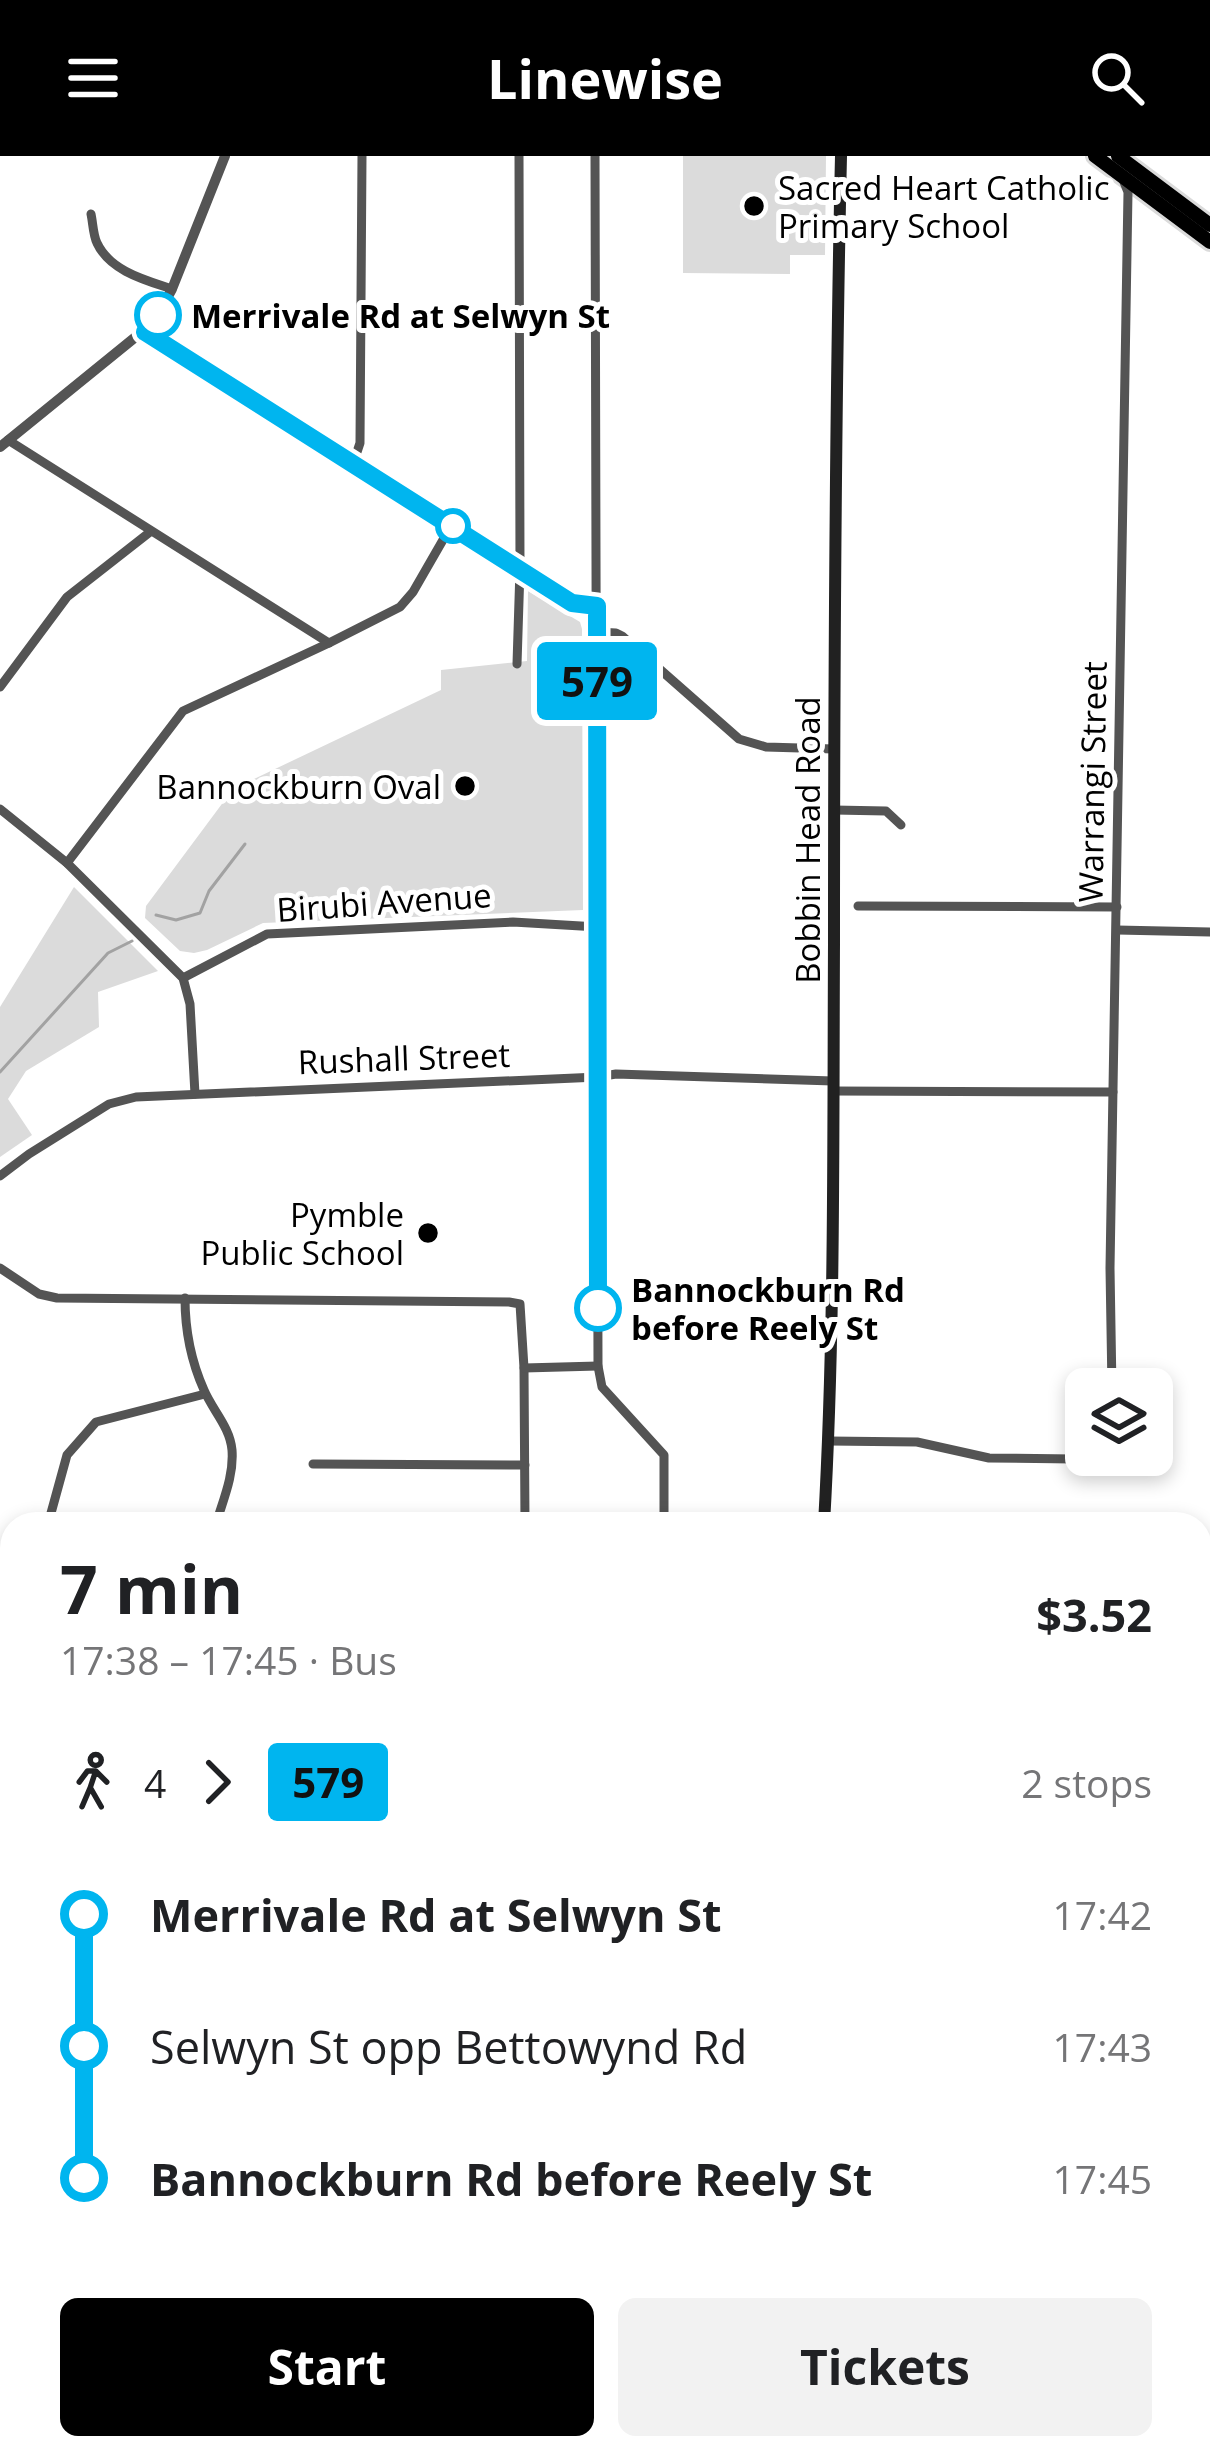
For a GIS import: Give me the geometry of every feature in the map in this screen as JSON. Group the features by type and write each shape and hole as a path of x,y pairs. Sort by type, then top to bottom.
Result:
{"highway":[{"path":"1095,156 1210,242"},
{"path":"1118,156 1210,225"}],"main road":[{"name":"Bobbin Head Road","path":"825,1512 841,156"}],"street":[{"path":"225,156 154,322 4,444 329,644"},
{"path":"353,464 360,443 362,156"},
{"path":"517,664 519,156"},
{"path":"595,156 598,1366 602,1387 664,1455 664,1512"},
{"name":"Warrangi Street","path":"1112,1368 1128,192 1122,176"},
{"path":"92,214 97,243 121,268 172,289"},
{"path":"145,332 572,603 597,606"},
{"path":"67,863 182,711 329,644 407,601 451,526"},
{"path":"0,687 67,597 150,532"},
{"path":"597,632 622,636 740,739 766,747 834,749"},
{"path":"0,809 67,863 183,978 190,1004 195,1094"},
{"path":"835,810 886,811 901,825"},
{"path":"858,906 1117,907"},
{"name":"Birubi Avenue","path":"183,978 267,934 513,922 598,927"},
{"path":"1117,929 1210,932"},
{"name":"Rushall Street","path":"0,1176 109,1104 136,1097 616,1074 833,1086 1113,1092"},
{"path":"0,1268 40,1294 57,1298 520,1304 525,1512"},
{"path":"185,1298 189,1348 205,1394 228,1431 232,1454 231,1477 220,1512"},
{"path":"524,1368 598,1366"},
{"path":"51,1512 67,1455 96,1422 205,1394"},
{"path":"829,1441 917,1442 989,1458 1065,1460"},
{"path":"313,1464 525,1465"}],"shaded area":[{"name":"Sacred Heart Catholic Primary School","path":"683,156 826,156 825,255 790,255 790,274 683,273"},
{"name":"Bannockburn Oval","path":"528,591 580,622 582,629 583,910 263,923 194,953 180,951 145,918 146,906 233,789 441,690 441,670 527,661"},
{"path":"74,887 158,971 98,992 99,1027 26,1071 8,1099 32,1135 0,1157 0,1007"}],"waterway":[{"path":"156,915 176,920 200,913 209,891 245,844"},
{"path":"0,1072 108,953 132,941"}],"bus line":[{"name":"579","path":"158,315 145,332 572,603 597,606 598,1308"}],"place":[{"name":"Sacred Heart Catholic Primary School","path":"754,206"},
{"name":"Merrivale Rd at Selwyn St","path":"158,315"},
{"name":"Bannockburn Oval","path":"465,786"},
{"name":"Pymble Public School","path":"428,1233"},
{"name":"Bannockburn Rd before Reely St","path":"598,1308"}]}
